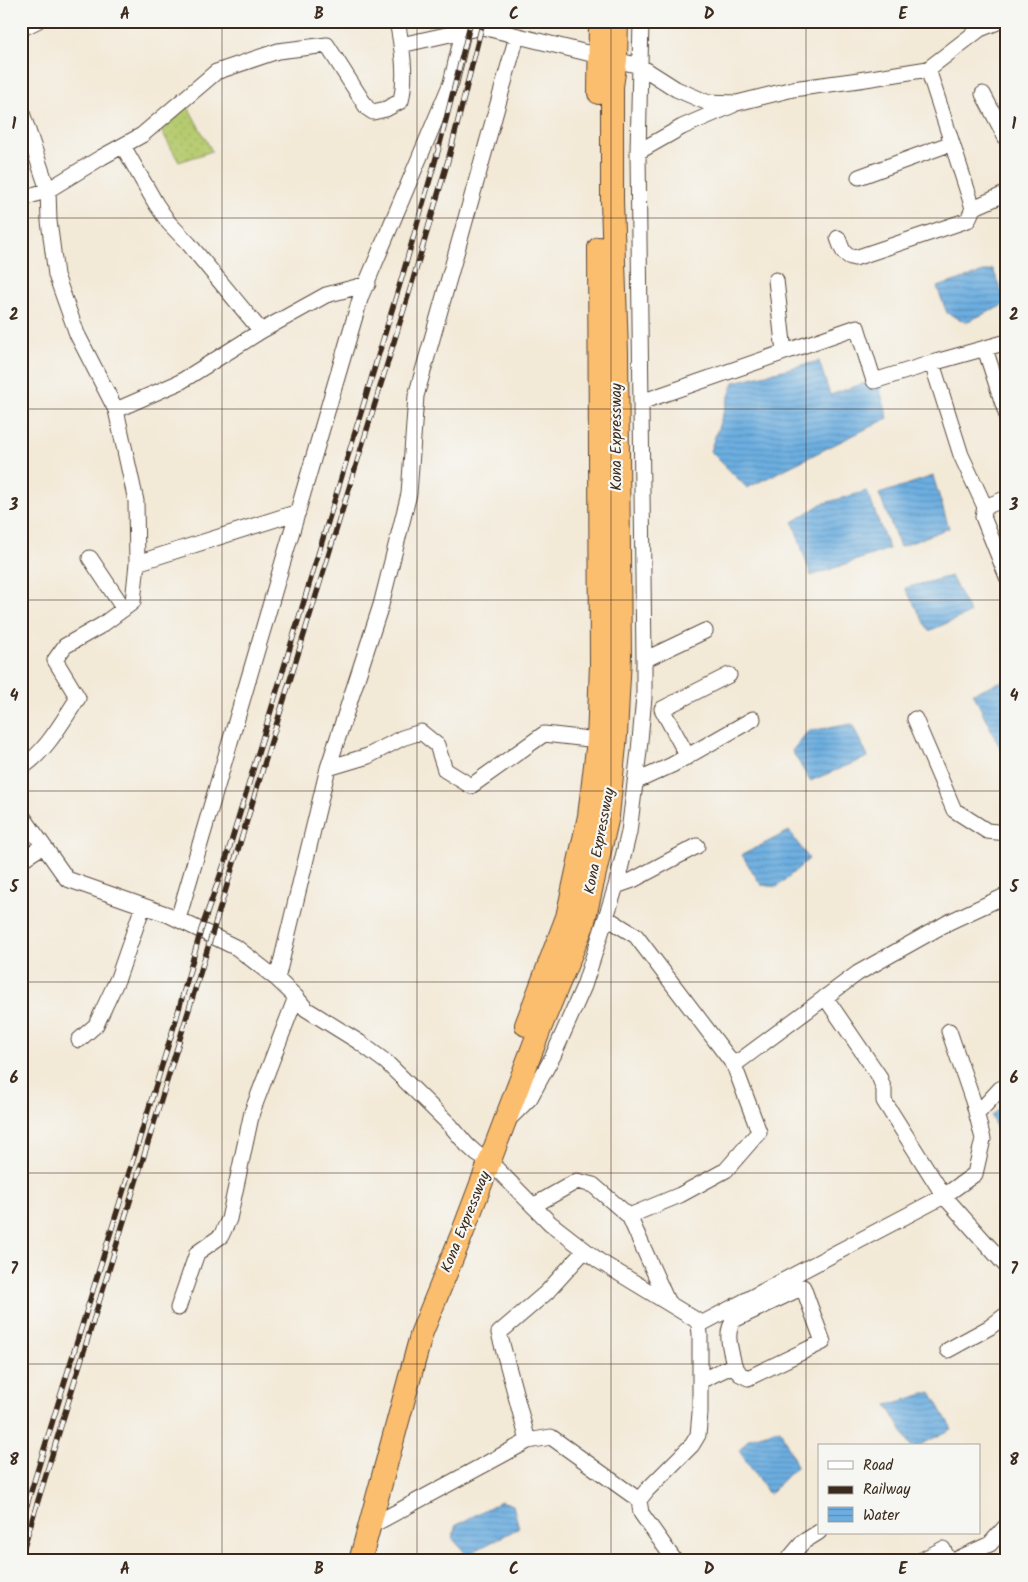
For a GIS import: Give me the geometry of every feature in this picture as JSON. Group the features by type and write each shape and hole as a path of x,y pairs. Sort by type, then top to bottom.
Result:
{"highway":[{"name":"Kona Expressway","path":"344,1561 399,1358 484,1158 504,1124 541,1026 583,926 608,816 616,735 620,657 617,352 612,201 612,86 600,21"},
{"name":"Kona Expressway","path":"360,1561 422,1332 567,917 589,816 598,740 601,665 598,176 608,58 617,21"}],"street":[{"path":"21,29 36,21"},
{"path":"21,199 48,190 142,135 216,72 278,51 327,45 368,108 373,112 386,109 400,101 404,86 397,21"},
{"path":"504,1124 530,1098 553,1056 584,986 616,886 629,832 644,697 638,152 642,21"},
{"path":"638,152 682,127 737,103 792,89 928,69 980,29 1000,21"},
{"path":"401,45 482,27 640,66 676,89 706,102 737,103"},
{"path":"178,919 361,296 368,284 451,83 463,32"},
{"path":"276,979 328,768 381,605 409,494 416,396 517,36"},
{"path":"838,238 844,254 855,258 968,220 973,208 928,69"},
{"path":"984,94 1007,140"},
{"path":"21,110 48,190 49,221 56,275 77,334 116,410 136,501 138,563 133,602 102,625 65,646 55,660 78,698 55,734 32,761 21,768"},
{"path":"859,177 952,143"},
{"path":"123,146 156,204 170,223 261,331"},
{"path":"973,208 1007,194"},
{"path":"776,280 784,352"},
{"path":"116,410 180,382 261,331 326,294 368,284"},
{"path":"641,402 857,327 874,381 1007,342"},
{"path":"985,348 1007,416"},
{"path":"932,363 961,455 985,507 983,517 1007,577"},
{"path":"985,507 1007,498"},
{"path":"138,563 298,512"},
{"path":"90,558 124,609"},
{"path":"644,660 705,630"},
{"path":"688,756 662,709 729,675"},
{"path":"635,782 672,765 753,719"},
{"path":"915,719 954,810 987,830 1007,833"},
{"path":"328,768 368,756 402,738 421,732 436,745 445,770 471,786 544,734 598,740"},
{"path":"21,814 67,879 178,919 237,948 276,979 306,1009 359,1042 386,1062 550,1223 599,1261 696,1320 699,1325 700,1381 698,1435 692,1445 639,1500"},
{"path":"21,860 43,846"},
{"path":"616,886 633,880 697,846"},
{"path":"734,1065 858,974 949,922 1007,895"},
{"path":"79,1040 96,1026 118,978 143,906"},
{"path":"606,918 636,936 734,1065 759,1132 726,1170 680,1195 629,1216"},
{"path":"178,1308 197,1253 221,1236 228,1219 252,1112 296,997"},
{"path":"825,998 879,1076 884,1090 884,1101 944,1196 1007,1267"},
{"path":"699,1325 944,1196 975,1174 983,1139 977,1114 949,1031"},
{"path":"977,1114 1000,1089 1007,1086"},
{"path":"533,1206 577,1181 593,1185 629,1216 668,1303"},
{"path":"528,1441 500,1333 547,1292 585,1250"},
{"path":"803,1287 824,1342 748,1378 740,1374 734,1365 728,1333 729,1325 734,1320 803,1287"},
{"path":"948,1350 990,1327 1007,1314"},
{"path":"700,1381 734,1365"},
{"path":"369,1527 528,1441 551,1437 639,1500 641,1513 675,1561"},
{"path":"953,1561 990,1544 1007,1525"},
{"path":"787,1561 803,1542 818,1533"},
{"path":"920,1561 943,1549 949,1561"}],"green space":[{"path":"187,105 212,151 179,162 160,128"}],"water":[{"path":"993,269 1006,304 966,322 947,313 937,287"},
{"path":"819,361 830,395 877,379 888,418 747,488 710,451 734,382"},
{"path":"933,476 949,528 900,547 879,494"},
{"path":"867,491 889,549 811,576 793,522 821,504"},
{"path":"951,576 970,613 929,631 905,588"},
{"path":"1007,679 1007,762 973,693"},
{"path":"852,724 868,757 810,781 792,751 808,731"},
{"path":"789,831 809,859 777,887 761,885 742,855"},
{"path":"1007,1103 1007,1150 991,1116"},
{"path":"931,1392 952,1429 922,1444 910,1444 887,1405"},
{"path":"780,1429 797,1466 769,1494 739,1451 749,1438"},
{"path":"501,1501 513,1505 519,1528 467,1555 453,1539 455,1526"}],"railway":[{"path":"21,1524 175,1023 201,930 226,859 402,277 438,151 471,21"},
{"path":"21,1556 412,283 449,157 483,21"}]}
